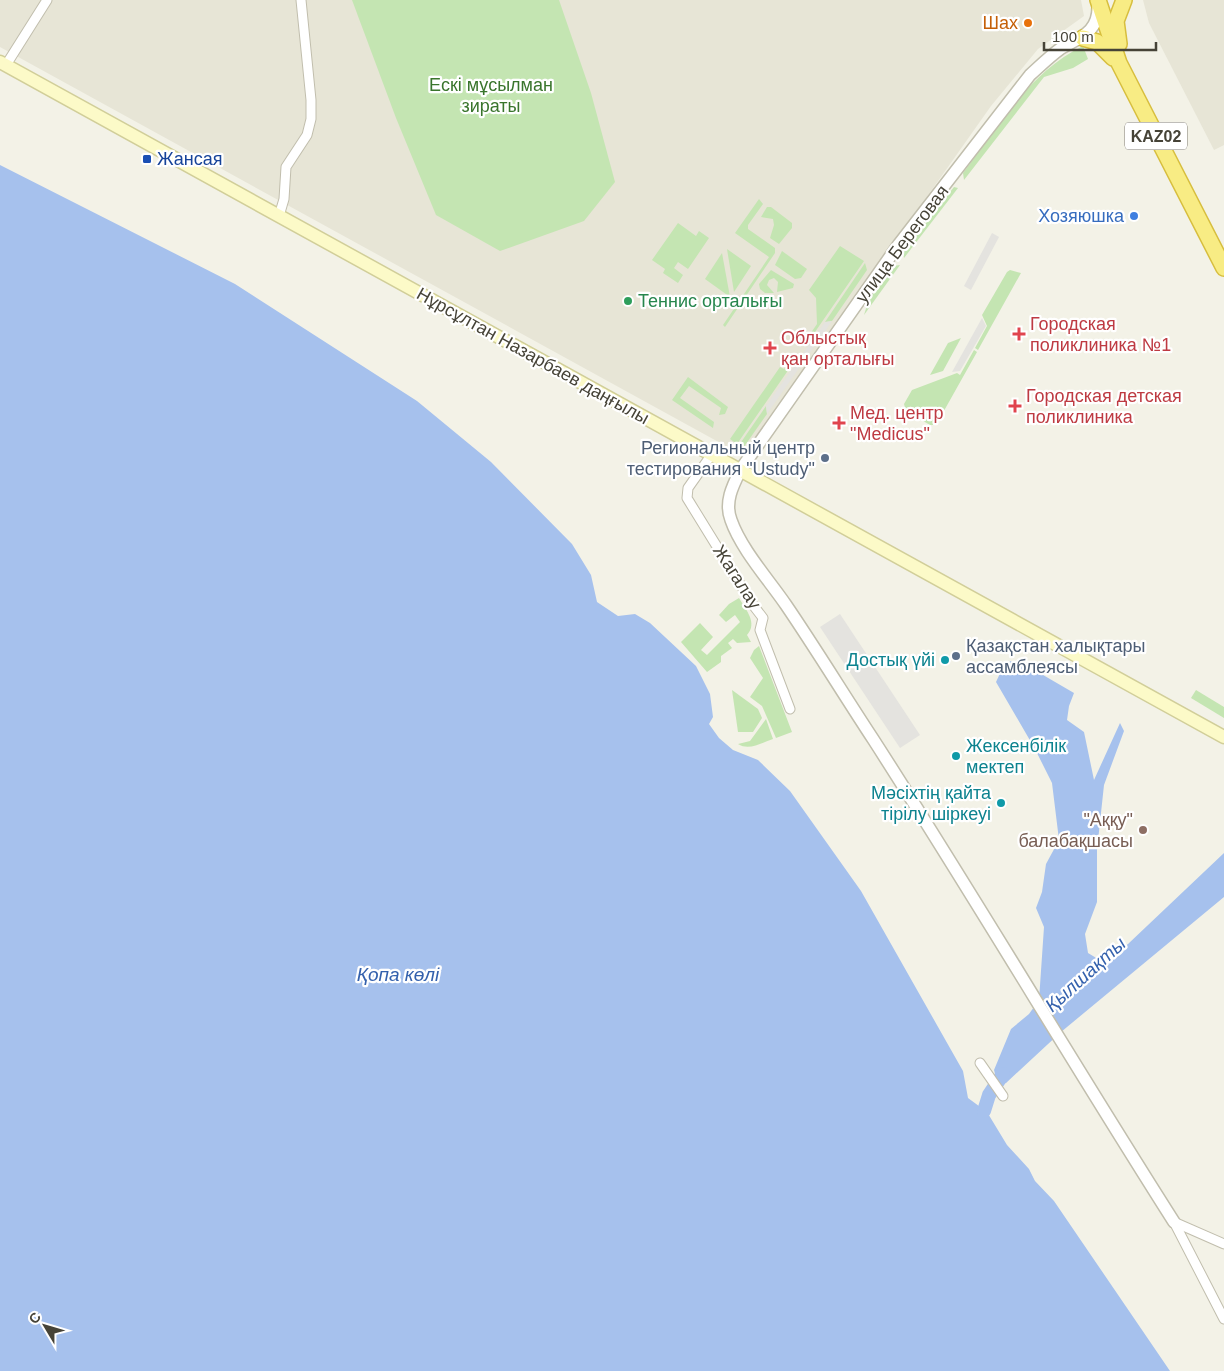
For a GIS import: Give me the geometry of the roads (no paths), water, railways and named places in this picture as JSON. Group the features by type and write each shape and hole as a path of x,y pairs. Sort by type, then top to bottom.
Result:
{"highway":[{"path":"1124,0 1118,13 1116,28 1126,78"},
{"name":"KАZ02","path":"1098,1 1114,51 1126,78 1224,268"},
{"path":"1083,38 1093,39 1101,44 1126,78"}],"main road":[{"name":"Нұрсұлтан Назарбаев даңғылы","path":"3,63 741,470 907,564 1224,737"}],"street":[{"path":"3,63 47,0"},
{"path":"279,216 284,199 286,167 307,135 311,119 312,100 301,0"},
{"path":"1083,38 1096,22 1098,1"},
{"name":"улица Береговая","path":"1083,38 1063,48 1042,64 1012,97 899,244 741,470 732,486 729,502 730,517 736,531 788,607 911,798 1022,976 1073,1064 1174,1222"},
{"name":"Жагалау","path":"712,454 688,488 687,498 747,597 763,618 760,630 790,709"},
{"path":"980,1063 1003,1096"},
{"path":"1174,1222 1224,1244"},
{"path":"1174,1222 1224,1319"}],"water":[{"name":"Қопа көлі","path":"0,165 235,284 417,401 491,462 572,544 591,575 597,602 618,616 635,614 650,623 696,666 710,694 713,717 709,724 719,738 733,750 758,760 790,791 861,891 963,1071 968,1098 987,1112 1007,1145 1029,1169 1035,1181 1054,1201 1170,1371 0,1371"},
{"path":"1011,661 1019,661 1074,693 1069,706 1067,720 1084,732 1094,780 1120,723 1124,731 1104,785 1097,850 1097,902 1085,934 1088,953 1103,962 1128,944 1224,853 1224,897 1061,1032 1006,1083 998,1085 994,1070 1011,1029 1029,1014 1039,1000 1044,927 1036,908 1042,892 1046,864 1059,840 1052,783 1035,749 996,682 1004,665"}],"waterway":[{"name":"Қылшақты","path":"984,1111 989,1095 1003,1074"}],"place":[{"name":"Шах","path":"1028,23"},
{"name":"Жансая","path":"147,159"},
{"name":"Хозяюшка","path":"1134,216"},
{"name":"Теннис орталығы","path":"628,301"},
{"name":"Городская поликлиника №1","path":"1019,334"},
{"name":"Облыстық қан орталығы","path":"770,348"},
{"name":"Городская детская поликлиника","path":"1015,406"},
{"name":"Мед. центр \"Medicus\"","path":"839,423"},
{"name":"Региональный центр тестирования \"Ustudy\"","path":"825,458"},
{"name":"Қазақстан халықтары ассамблеясы","path":"956,656"},
{"name":"Достық үйі","path":"945,660"},
{"name":"Жексенбілік мектеп","path":"956,756"},
{"name":"Мәсіхтің қайта тірілу шіркеуі","path":"1001,803"},
{"name":"\"Аққу\" балабақшасы","path":"1143,830"}],"park label":[{"name":"Ескі мұсылман зираты","path":"491,95"}]}
